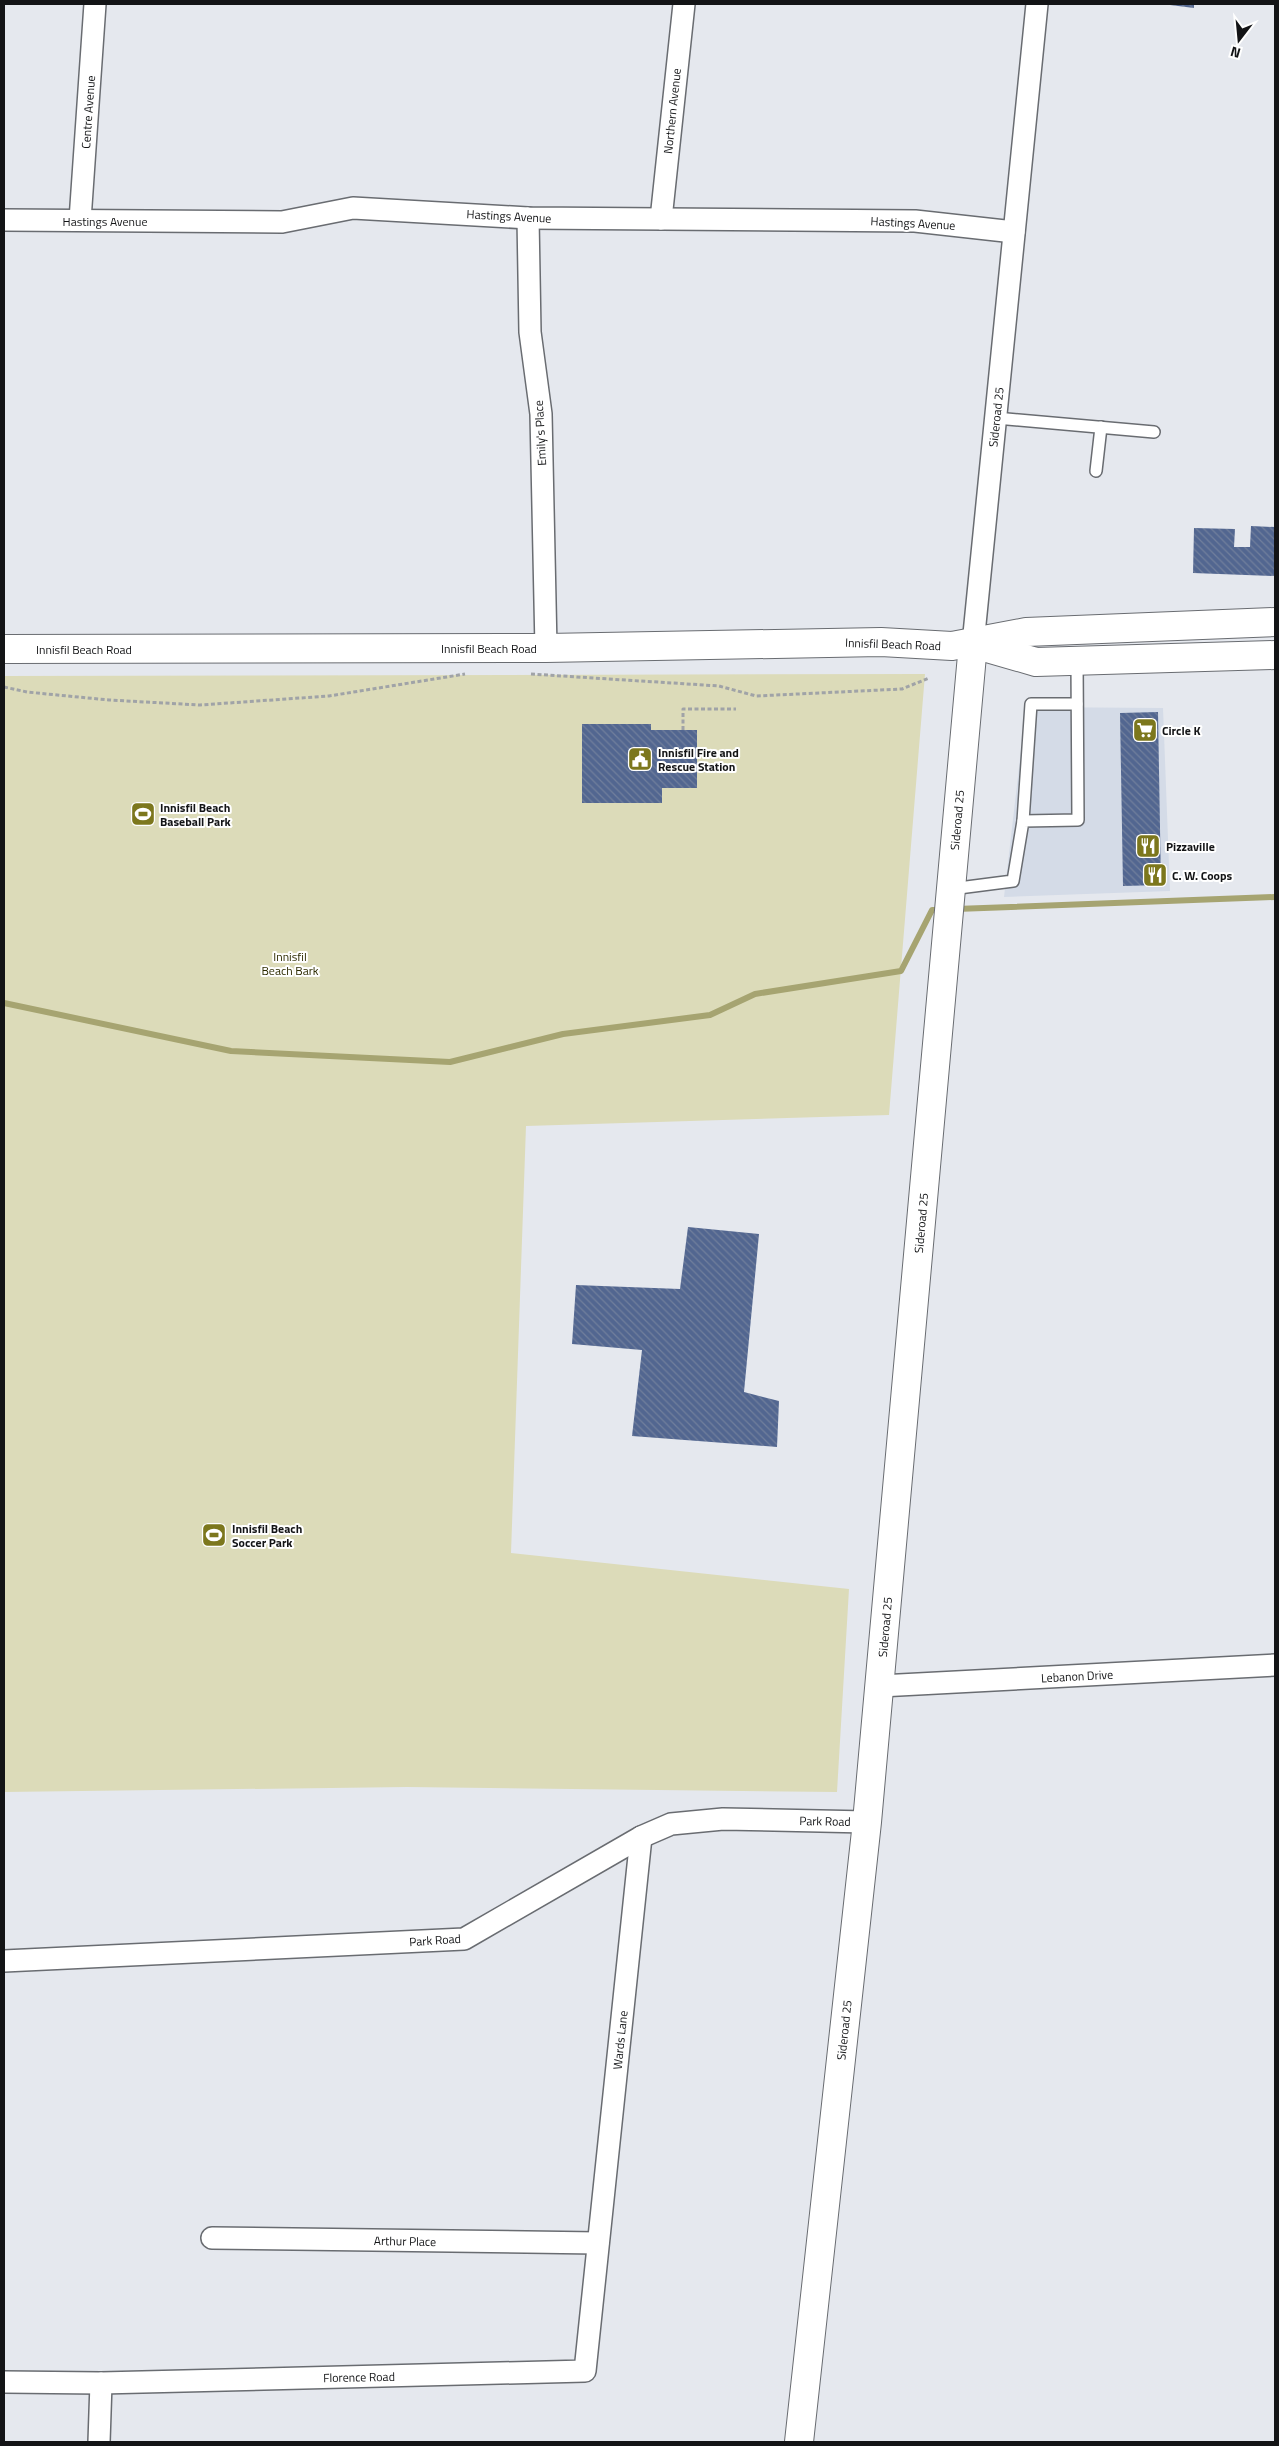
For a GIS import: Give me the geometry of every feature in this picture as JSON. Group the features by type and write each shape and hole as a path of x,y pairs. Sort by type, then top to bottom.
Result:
{"main road":[{"name":"Innisfil Beach Road","path":"4,649 546,648 881,642 952,646 973,644 1026,632 1275,622"},
{"name":"Innisfil Beach Road","path":"973,644 1036,662 1275,654"},
{"name":"Sideroad 25","path":"799,2442 880,1686 973,644"}],"street":[{"name":"Centre Avenue","path":"80,220 95,4"},
{"name":"Northern Avenue","path":"660,219 684,4"},
{"name":"Sideroad 25","path":"973,644 1037,4"},
{"name":"Hastings Avenue","path":"4,220 282,222 353,208 528,218 915,221 1014,232"},
{"name":"Emily's Place","path":"528,218 530,332 541,414 546,648"},
{"name":"Lebanon Drive","path":"880,1686 1275,1665"},
{"name":"Park Road","path":"4,1961 464,1939 641,1837 672,1824 723,1819 866,1822"},
{"name":"Wards Lane","path":"598,2243 641,1837"},
{"name":"Arthur Place","path":"212,2238 598,2243"},
{"name":"Florence Road","path":"4,2382 101,2384 585,2371 598,2243"},
{"path":"99,2442 101,2384"}],"lane":[{"path":"996,418 1154,432"},
{"path":"1096,471 1101,427"},
{"path":"1023,821 1078,820 1077,661"},
{"path":"951,890 1013,882 1023,821 1031,704 1077,704"}],"path":[{"path":"4,688 109,700 200,705 329,696 474,673"},
{"path":"522,674 719,686 756,696 902,689 929,678"},
{"path":"683,730 683,709 736,709"}],"shaded area":[{"path":"1026,707 1163,708 1170,891 1004,897"}],"green space":[{"name":"Innisfil Beach Bark","path":"925,674 889,1115 526,1126 511,1553 849,1589 837,1792 407,1787 4,1792 4,676"}],"building":[{"path":"1162,4 1194,4 1194,8"},
{"path":"1251,526 1275,527 1275,576 1193,573 1194,528 1235,529 1234,547 1250,547"},
{"path":"1158,712 1161,885 1123,886 1120,713"},
{"name":"Innisfil Fire and Rescue Station","path":"582,724 651,724 651,730 697,730 697,788 662,788 662,803 582,803"},
{"path":"688,1227 759,1234 744,1392 779,1401 777,1447 632,1436 642,1350 572,1344 576,1285 680,1289"}],"waterway":[{"path":"956,909 1275,897"},
{"path":"4,1003 231,1051 450,1062 563,1034 710,1015 755,994 901,971 932,910 942,910"}],"place":[{"name":"Circle K","path":"1145,730"},
{"name":"Innisfil Fire and Rescue Station","path":"640,759"},
{"name":"Innisfil Beach Baseball Park","path":"143,814"},
{"name":"Pizzaville","path":"1148,846"},
{"name":"C. W. Coops","path":"1155,875"},
{"name":"Innisfil Beach Soccer Park","path":"214,1535"}]}
